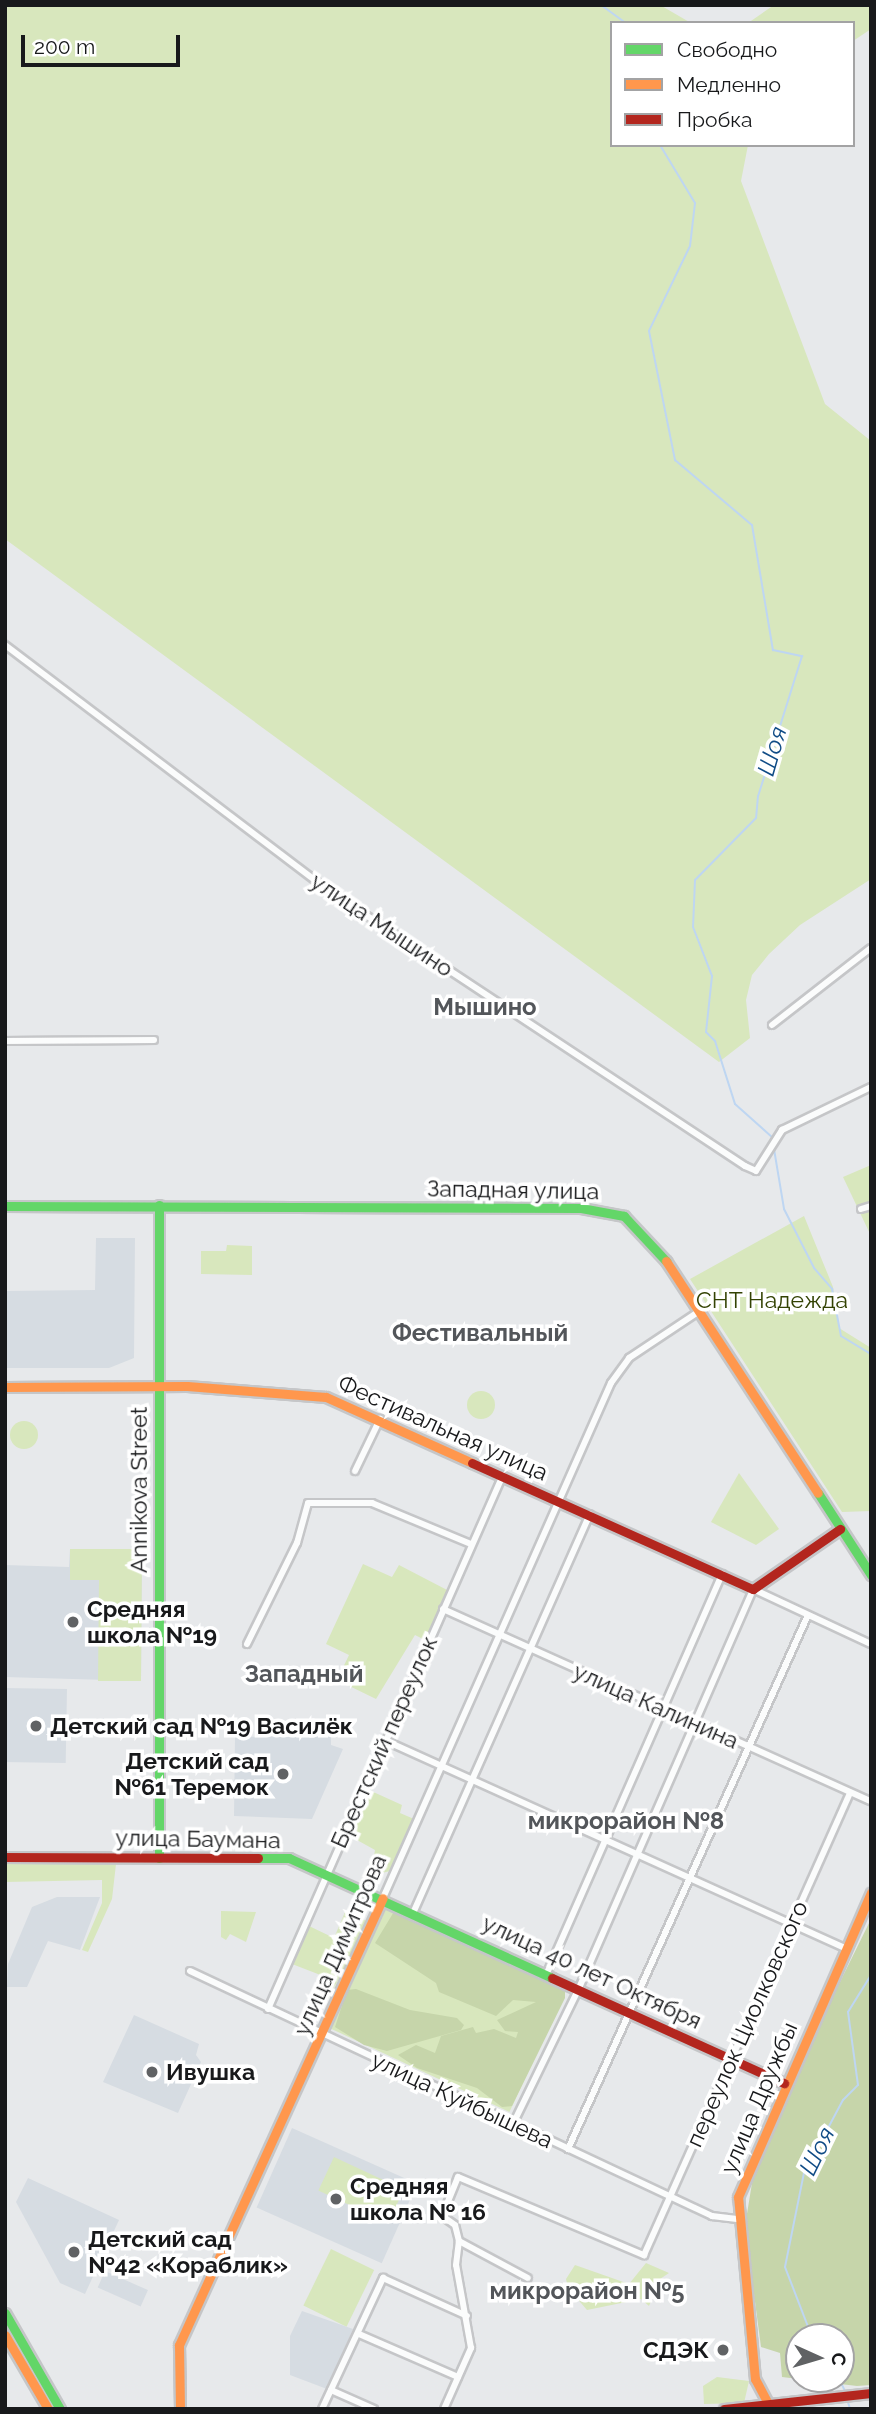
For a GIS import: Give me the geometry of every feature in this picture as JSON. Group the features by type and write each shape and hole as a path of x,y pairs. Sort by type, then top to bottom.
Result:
{"street":[{"name":"улица Мышино","path":"5,645 340,898 750,1169 756,1171 776,1134 871,1087"},
{"path":"772,1025 871,948"},
{"path":"5,1041 154,1040"},
{"name":"Annikova Street","path":"159,1205 159,1858"},
{"name":"Западная улица","path":"5,1206 602,1209 644,1231 871,1575"},
{"path":"861,1209 871,1206"},
{"name":"улица Димитрова","path":"180,2409 179,2345 383,1898 558,1500 617,1373 642,1348 698,1312"},
{"name":"Фестивальная улица","path":"5,1387 159,1386 324,1402 380,1419 871,1644"},
{"path":"355,1471 380,1419"},
{"name":"Брестский переулок","path":"268,2009 384,1740 503,1475"},
{"path":"247,1644 297,1544 309,1503 372,1503 471,1544"},
{"path":"414,1911 590,1514"},
{"path":"513,2124 638,1858 694,1722 754,1589 840,1529"},
{"path":"547,1973 722,1574"},
{"name":"улица Калинина","path":"443,1609 531,1651 871,1801"},
{"path":"568,2149 691,1881 808,1615"},
{"path":"384,1740 638,1858 847,1949"},
{"name":"переулок Циолковского","path":"459,2241 455,2225 442,2216 458,2177 644,2255 788,1924 850,1793"},
{"name":"улица Баумана","path":"5,1857 275,1857 327,1874 383,1898"},
{"name":"улица Дружбы","path":"769,2406 755,2379 737,2219 746,2171 871,1893"},
{"name":"улица 40 лет Октября","path":"383,1898 784,2082"},
{"name":"улица Куйбышева","path":"190,1971 712,2216 737,2219"},
{"path":"444,2409 471,2347 457,2265 459,2241 528,2278"},
{"path":"322,2409 385,2279 467,2316"},
{"path":"5,2314 60,2409"},
{"path":"359,2334 458,2377"},
{"path":"5,2335 48,2409"},
{"path":"753,2406 755,2379"},
{"path":"331,2390 374,2409"},
{"path":"724,2409 871,2393"}],"shaded area":[{"path":"96,1238 135,1238 134,1358 109,1368 5,1368 5,1291 95,1290"},
{"name":"Средняя школа №19","path":"70,1549 142,1549 141,1681 5,1677 5,1565 69,1567"},
{"name":"Детский сад №19 Василёк","path":"5,1688 67,1689 66,1763 5,1762"},
{"name":"Детский сад №61 Теремок","path":"331,1736 331,1745 343,1749 312,1819 234,1816 235,1737"},
{"path":"57,1897 100,1897 80,1950 48,1941 27,1987 7,1987 8,1964 32,1907"},
{"name":"Ивушка","path":"134,2015 199,2044 196,2055 201,2062 178,2113 103,2082"},
{"name":"Средняя школа № 16","path":"292,2128 417,2184 382,2263 257,2207"},
{"name":"Детский сад №42 «Кораблик»","path":"28,2178 119,2220 85,2294 60,2283 16,2202"},
{"path":"105,2271 148,2290 141,2307 98,2287"},
{"path":"302,2311 353,2329 327,2389 290,2375 290,2336"}],"green space":[{"path":"5,5 660,5 688,21 610,21 610,147 748,147 741,181 825,404 871,441 871,879 800,925 769,954 752,975 746,1000 750,1038 719,1062 5,539"},
{"path":"774,5 871,5 871,29 855,40 855,21 751,21"},
{"path":"871,1165 871,1236 843,1177"},
{"name":"СНТ Надежда","path":"804,1216 833,1287 839,1328 871,1348 871,1511 842,1512 690,1279"},
{"path":"227,1245 252,1246 252,1275 201,1274 201,1251 226,1251"},
{"path":"481,1391 491,1395 495,1405 491,1415 481,1419 471,1415 467,1405 471,1395"},
{"path":"24,1421 34,1425 38,1435 34,1445 24,1449 14,1445 10,1435 14,1425"},
{"path":"739,1473 779,1529 756,1545 711,1522"},
{"path":"70,1549 142,1549 141,1681 98,1681 99,1580 70,1580"},
{"path":"363,1564 392,1577 399,1565 449,1591 425,1640 415,1635 376,1699 337,1680 349,1655 326,1644"},
{"path":"369,1790 402,1805 400,1813 414,1819 390,1871 378,1874 369,1884 375,1850 348,1835"},
{"path":"5,1862 116,1864 112,1899 88,1952 82,1950 102,1903 102,1880 5,1882"},
{"path":"386,1901 568,1986 509,2112 327,2027"},
{"path":"395,1910 565,1984 565,1998 512,2106 502,2107 477,2088 417,2068 398,2055 416,2045 435,2053 441,2036 473,2027 476,2033 494,2029 516,2038 518,2032 505,2031 497,2020 536,2002 513,2000 496,2016 439,1992 436,1983 375,1943"},
{"path":"221,1911 256,1912 246,1942 230,1934 226,1940 221,1937"},
{"path":"345,1912 369,1922 328,1999 318,1994 323,1976 292,1964 309,1926 334,1938"},
{"path":"871,1919 871,2385 855,2386 855,2323 785,2323 785,2377 782,2377 780,2353 761,2347 745,2226 752,2183 777,2110"},
{"path":"356,1989 410,2010 457,2018 464,2025 461,2030 387,2051 364,2045 335,2027 347,1990"},
{"path":"334,2157 404,2190 388,2223 318,2191"},
{"path":"331,2249 374,2270 347,2327 303,2306"},
{"path":"646,2263 669,2273 660,2279 649,2306 641,2299 587,2310 568,2288 566,2279 575,2265 629,2284"},
{"path":"717,2377 749,2381 744,2403 704,2404 703,2386"}],"waterway":[{"name":"Шоя","path":"601,5 623,21"},
{"name":"Шоя","path":"661,147 695,203 690,246 649,331 675,460 752,525 773,650 802,656 758,796 756,818 695,880 693,927 712,976 706,1032 715,1041 735,1104 773,1138"},
{"name":"Шоя","path":"774,1149 784,1209 814,1268 832,1289 841,1336 871,1354"},
{"name":"Шоя","path":"807,2323 785,2267 804,2173 843,2100 858,2085 848,2012 871,1975"},
{"name":"Шоя","path":"847,2399 850,2409"}],"traffic: fast":[{"path":"159,1205 159,1858"},
{"path":"5,1206 581,1208 624,1216 666,1261"},
{"path":"818,1493 871,1575"},
{"path":"258,1858 289,1858 552,1978"},
{"path":"5,2313 60,2409"}],"traffic: slow":[{"path":"666,1261 818,1493"},
{"path":"5,1387 187,1386 326,1397 472,1463"},
{"path":"771,2409 755,2379 738,2197 871,1893"},
{"path":"180,2409 179,2345 383,1898"},
{"path":"5,2335 48,2409"}],"traffic: jam":[{"path":"472,1463 753,1589"},
{"path":"753,1589 840,1529"},
{"path":"5,1857 258,1858"},
{"path":"552,1978 784,2083"},
{"path":"724,2409 871,2393"}],"place":[{"name":"Средняя школа №19","path":"73,1622"},
{"name":"Детский сад №19 Василёк","path":"36,1726"},
{"name":"Детский сад №61 Теремок","path":"283,1774"},
{"name":"Ивушка","path":"152,2072"},
{"name":"Средняя школа № 16","path":"336,2199"},
{"name":"Детский сад №42 «Кораблик»","path":"74,2252"},
{"name":"СДЭК","path":"723,2350"}],"district":[{"name":"Мышино","path":"485,1007"},
{"name":"Фестивальный","path":"480,1333"},
{"name":"Западный","path":"304,1674"},
{"name":"микрорайон №8","path":"626,1821"},
{"name":"микрорайон №5","path":"587,2291"}]}
